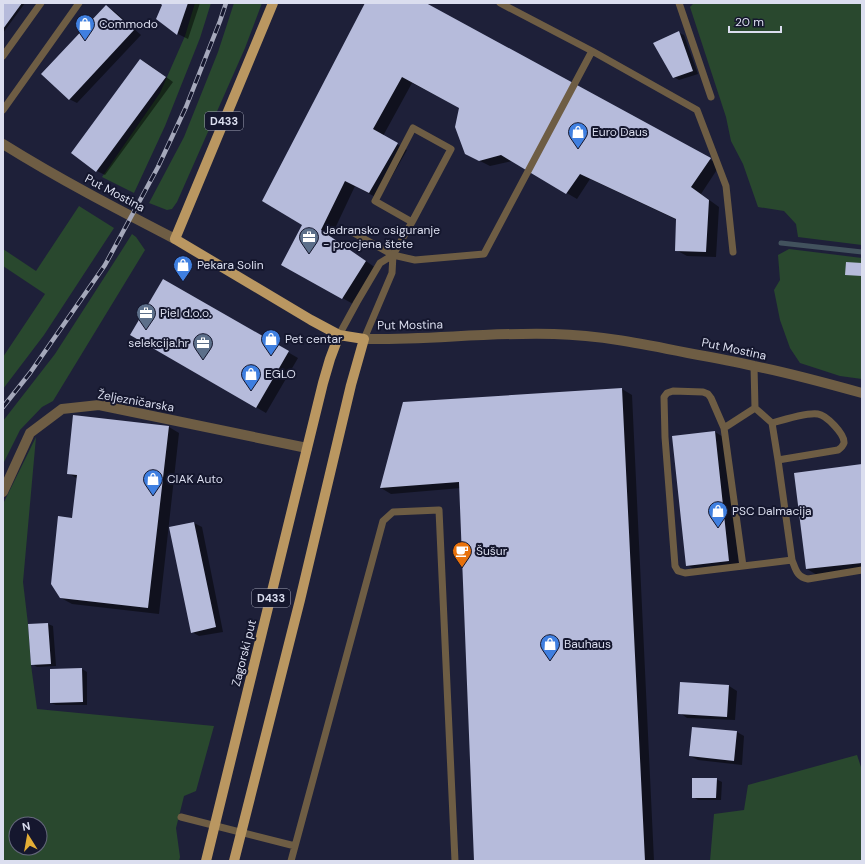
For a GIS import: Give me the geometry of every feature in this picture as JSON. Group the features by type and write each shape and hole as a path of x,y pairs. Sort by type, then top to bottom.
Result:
{"main road":[{"name":"D433","path":"175,239 273,3"},
{"name":"Put Mostina","path":"175,239 339,336 364,339"},
{"name":"Zagorski put","path":"206,861 307,448 330,359 339,336"},
{"name":"D433","path":"234,861 300,600 349,392 364,339"}],"street":[{"name":"Put Mostina","path":"3,144 107,204 175,239"},
{"name":"Put Mostina","path":"364,339 405,339 515,334 554,334 597,337 648,345 754,366 819,381 862,393"},
{"name":"Željezničarska","path":"3,492 30,433 62,409 99,405 307,448"}],"lane":[{"path":"3,56 41,3"},
{"path":"3,110 79,3"},
{"path":"500,3 592,51 697,110 726,186 733,252"},
{"path":"679,3 711,97"},
{"path":"352,232 393,255 415,260 484,254 592,51"},
{"path":"364,339 392,273 393,255 412,222 451,150 413,128 375,201 412,222"},
{"path":"339,336 380,263 393,255"},
{"path":"754,366 754,408"},
{"path":"743,566 724,428 711,398 708,394 703,392 673,391 667,393 664,397 665,437 675,566 678,571 685,573 743,566 792,560"},
{"path":"754,408 772,423 792,560 797,573 802,578 808,579 862,570"},
{"path":"724,428 754,408"},
{"path":"772,423 812,414 819,414 828,419 842,434 844,442 842,447 838,450 778,460"},
{"path":"291,861 383,521 393,512 439,510 455,861"},
{"path":"180,817 295,846"}],"green space":[{"path":"195,3 211,3 200,38 165,126 134,193 102,177 160,93 185,36"},
{"path":"234,3 262,3 245,48 177,202 172,209 167,210 149,203 184,137 218,52"},
{"path":"694,3 862,4 862,245 798,237 796,224 784,211 758,207 743,164 731,141 726,117 690,7"},
{"path":"79,206 114,228 44,335 3,389 3,357 45,294 3,266 3,249 36,271"},
{"path":"132,234 136,237 145,250 53,401 42,407 20,430 3,464 3,421 55,354"},
{"path":"789,249 862,258 862,379 840,376 800,363 790,348 780,320 774,290 780,280 778,255"},
{"path":"36,437 23,582 37,709 214,726 196,791 184,796 176,828 180,857 179,861 3,861 3,504"},
{"path":"857,755 862,770 862,861 710,861 714,814 744,810 748,785"}],"building":[{"path":"3,3 22,3 3,29"},
{"path":"160,3 188,3 177,35 156,19 162,5"},
{"name":"Euro Daus","path":"365,3 426,3 711,158 691,187 709,200 706,252 675,251 676,219 580,174 566,194 501,155 479,161 465,154 455,127 459,108 402,77 373,129 398,143 369,193 345,181 321,230 366,261 342,299 281,265 302,225 262,201"},
{"path":"106,5 134,30 69,100 41,74"},
{"path":"679,31 693,71 673,78 653,43"},
{"path":"140,59 166,77 96,172 71,153"},
{"path":"846,262 862,263 862,276 845,275"},
{"path":"163,279 289,351 256,408 130,335"},
{"path":"622,388 645,861 474,861 459,482 380,488 403,402"},
{"path":"73,415 169,426 148,608 60,598 51,584 58,516 72,518 77,475 67,474"},
{"path":"715,431 729,561 686,566 672,436"},
{"path":"862,464 862,563 806,569 794,473"},
{"path":"194,522 216,627 191,633 169,527"},
{"path":"48,623 51,664 31,665 28,624"},
{"path":"82,668 83,702 50,703 50,669"},
{"path":"680,682 729,685 727,717 678,714"},
{"path":"692,727 737,731 734,761 689,756"},
{"path":"692,778 717,778 716,798 692,798"}],"waterway":[{"path":"781,243 862,252"}],"railway":[{"path":"3,407 30,373 105,265 158,167 186,107 226,3"}],"place":[{"name":"Commodo","path":"85,41"},
{"name":"Euro Daus","path":"578,149"},
{"name":"Jadransko osiguranje - procjena štete","path":"309,254"},
{"name":"Pekara Solin","path":"183,282"},
{"name":"Piel d.o.o.","path":"146,330"},
{"name":"Pet centar","path":"271,356"},
{"name":"selekcija.hr","path":"203,360"},
{"name":"EGLO","path":"251,391"},
{"name":"CIAK Auto","path":"153,496"},
{"name":"PSC Dalmacija","path":"718,528"},
{"name":"Šušur","path":"462,568"},
{"name":"Bauhaus","path":"550,661"}]}
